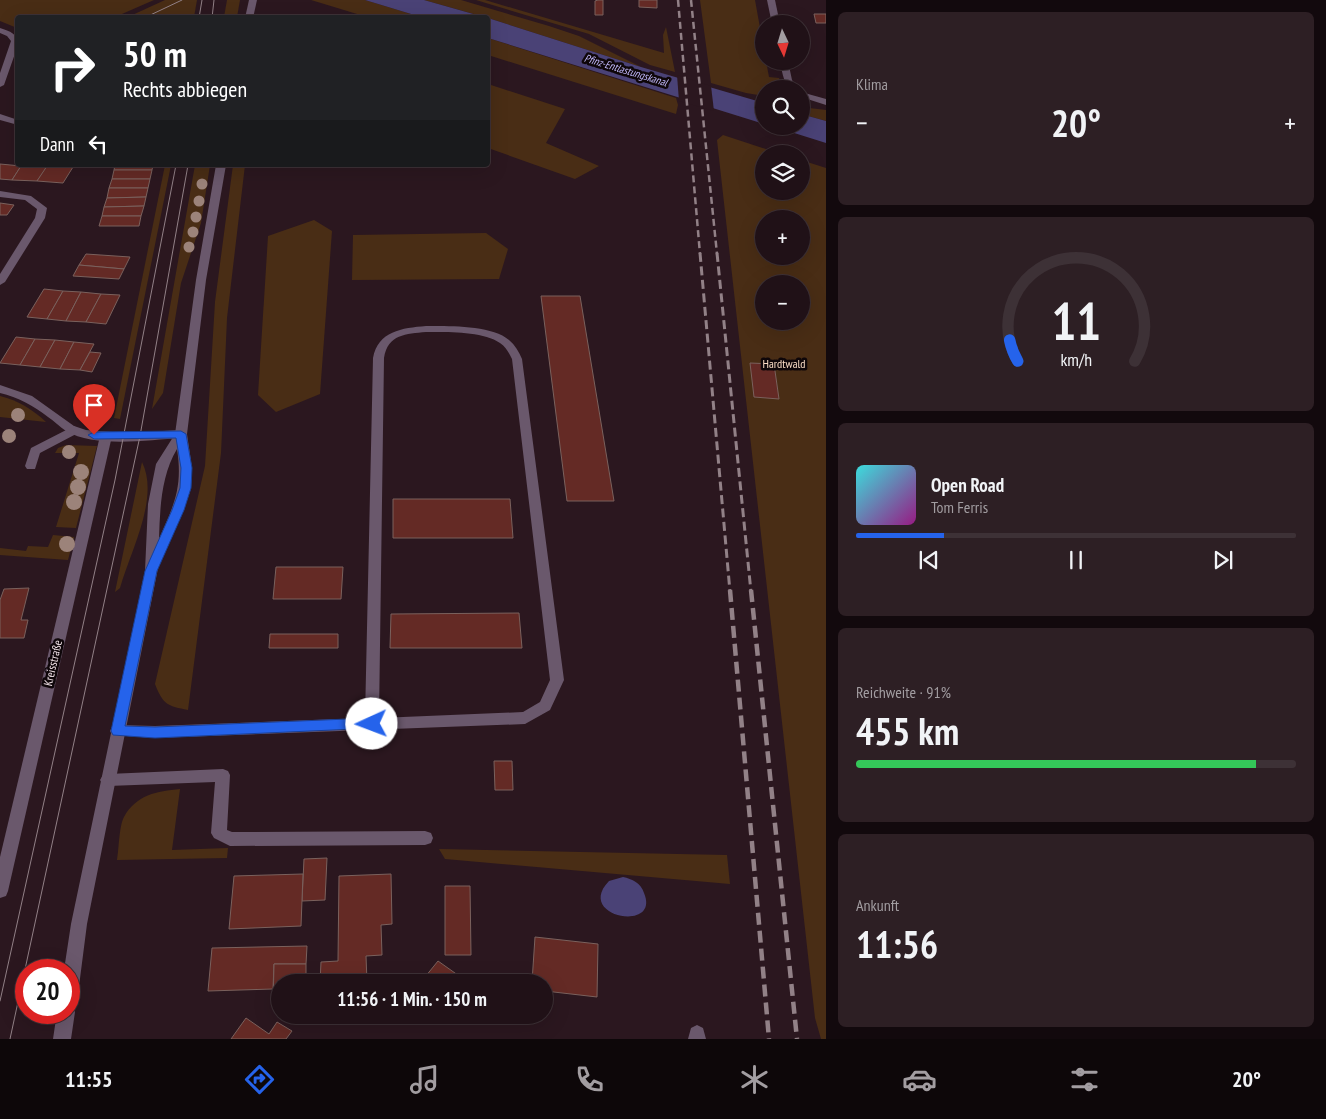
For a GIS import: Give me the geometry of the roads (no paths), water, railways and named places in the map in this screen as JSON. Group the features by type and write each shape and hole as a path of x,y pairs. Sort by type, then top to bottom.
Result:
{"street":[{"path":"250,15 253,0"},
{"path":"771,0 774,15"},
{"path":"0,30 10,34 15,40"},
{"path":"0,84 15,44"},
{"path":"810,97 826,102"},
{"path":"0,117 15,122"},
{"path":"151,571 178,510 185,488 186,468 181,434 202,280 221,167"},
{"path":"0,194 18,195 36,201 42,208 40,218 0,282"},
{"path":"117,731 155,732 372,724 525,718 545,706 557,680 517,359 512,347 502,339 477,331 444,329 405,332 388,339 380,349 376,371 372,724"},
{"path":"0,389 28,398 74,430 94,435 181,434"},
{"path":"31,466 35,451 74,430"},
{"path":"74,959 79,924 117,731 151,571 154,504 162,464 181,434"},
{"name":"Kreisstraße","path":"0,891 106,436"},
{"path":"108,780 223,775 219,833 230,839 425,838"},
{"path":"62,1039 64,1024"}],"water":[{"path":"365,0 424,0 477,15 414,15"},
{"name":"Pfinz-Entlastungskanal","path":"490,19 641,67 755,100 755,121 490,39"},
{"path":"810,117 826,121 826,143 801,135 810,135"},
{"path":"623,877 636,882 643,890 646,905 641,913 631,916 620,916 609,911 602,904 601,893 609,881"}],"tram line":[{"path":"150,15 182,0"},
{"path":"200,15 202,0"},
{"path":"212,15 214,0"},
{"path":"0,1001 115,480 176,167"},
{"path":"10,1039 140,436 188,167"}],"railway":[{"path":"678,0 700,254"},
{"path":"691,0 717,254"},
{"path":"700,253 730,592"},
{"path":"717,253 751,592"},
{"path":"730,590 769,1039"},
{"path":"751,590 797,1039"}],"park label":[{"name":"Hardtwald","path":"784,364"}]}
